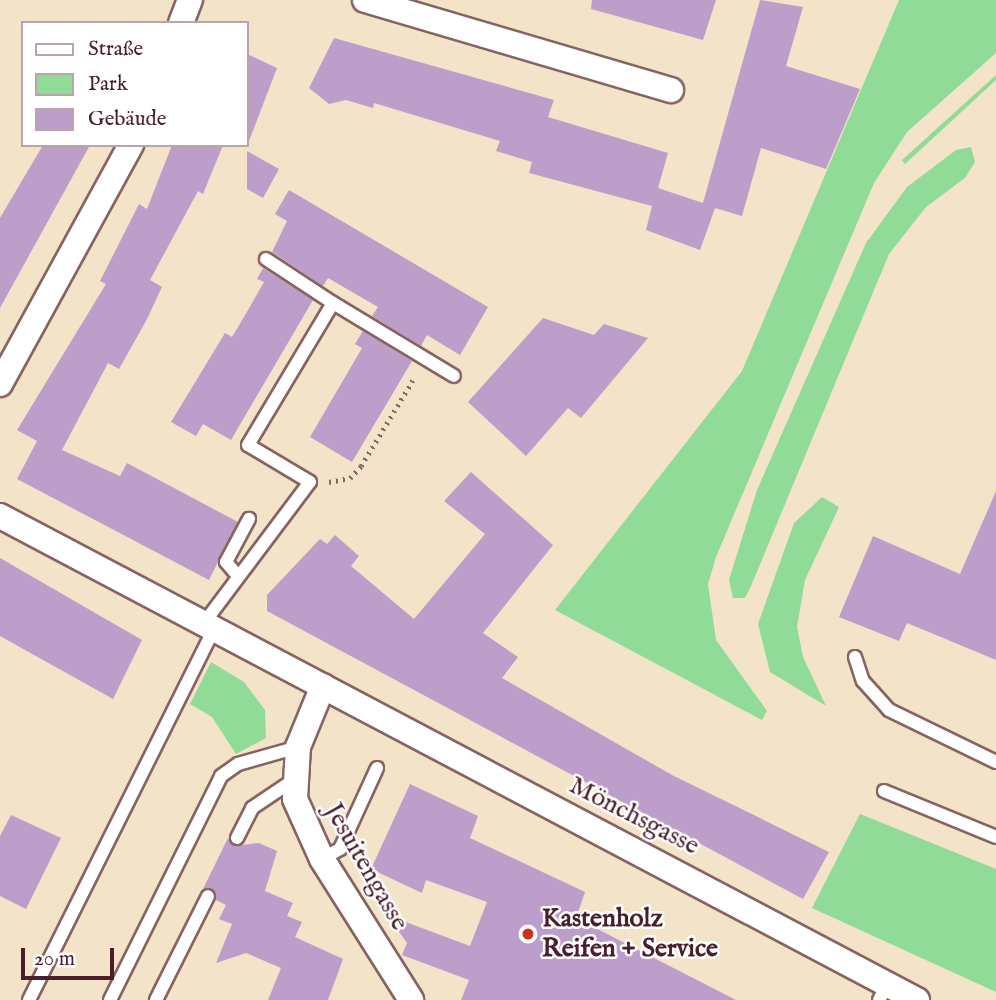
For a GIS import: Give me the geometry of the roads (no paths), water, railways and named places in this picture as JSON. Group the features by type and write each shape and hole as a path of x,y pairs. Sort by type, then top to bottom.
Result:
{"street":[{"path":"182,21 190,0"},
{"path":"365,0 671,90"},
{"path":"0,384 130,147"},
{"path":"0,516 323,686"},
{"name":"Jesuitengasse","path":"323,686 298,747 295,779 302,822 322,859 411,1000"},
{"name":"Mönchsgasse","path":"323,686 883,992 917,1000"}],"lane":[{"path":"267,259 333,303 454,376"},
{"path":"29,1000 209,626 237,575 310,482 248,445 333,303"},
{"path":"237,575 226,562 249,519"},
{"path":"855,657 863,681 890,710 996,762"},
{"path":"110,1000 221,776 238,764 298,747"},
{"path":"322,859 340,849 377,768"},
{"path":"237,838 253,808 295,779"},
{"path":"884,791 996,837"},
{"path":"156,1000 208,896"}],"place":[{"name":"Kastenholz Reifen + Service","path":"528,934"}]}
